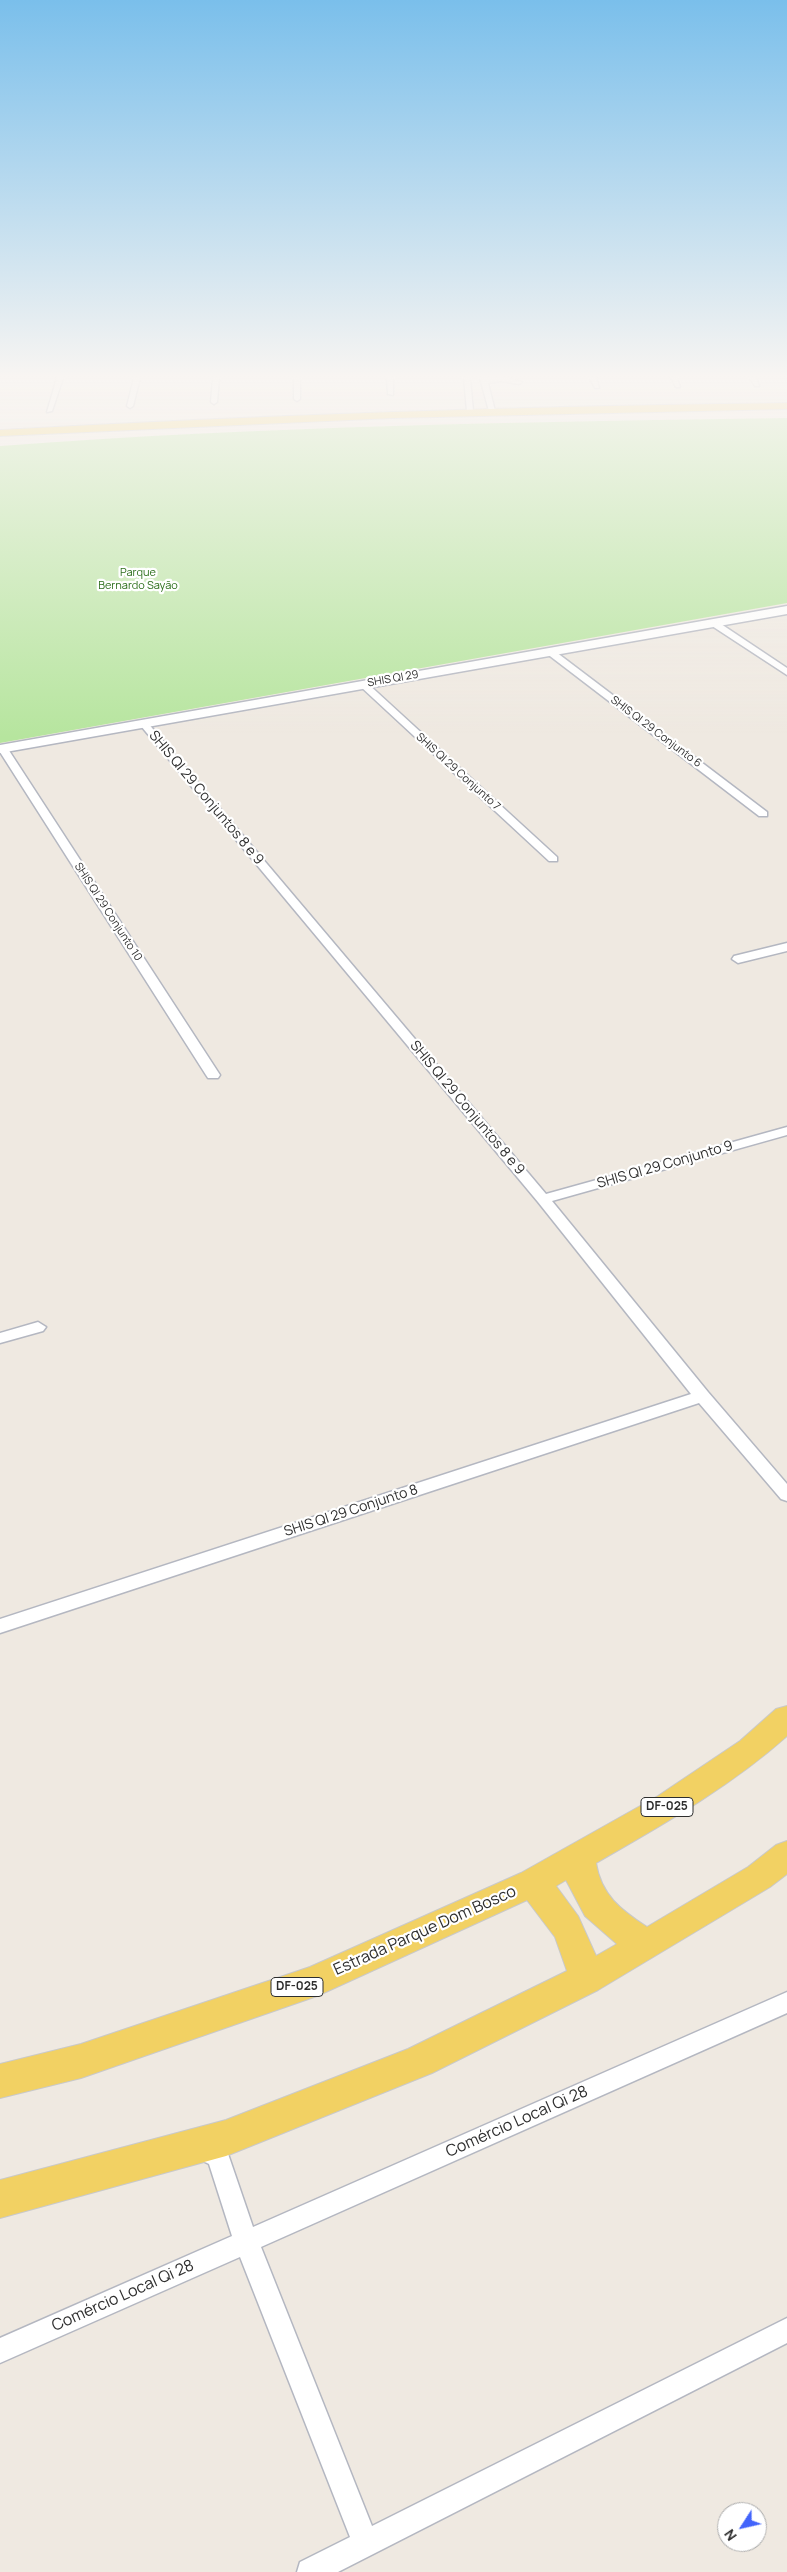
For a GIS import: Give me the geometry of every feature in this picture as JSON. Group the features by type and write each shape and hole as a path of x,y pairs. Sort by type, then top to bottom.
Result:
{"main road":[{"name":"Estrada Parque Dom Bosco","path":"0,2082 81,2061 317,1980 532,1883 669,1805 711,1778 751,1750 787,1718"},
{"path":"0,2199 214,2147 420,2061 586,1979 648,1945 759,1877 787,1855"},
{"path":"579,1857 585,1886 598,1906 617,1926 648,1945"},
{"path":"532,1883 554,1906 570,1932 578,1950 586,1979"}],"street":[{"name":"SHIS QI 29","path":"2,749 787,610"},
{"path":"712,622 787,672"},
{"name":"SHIS QI 29 Conjunto 6","path":"550,651 763,814"},
{"name":"SHIS QI 29 Conjunto 7","path":"363,684 553,859"},
{"name":"SHIS QI 29 Conjuntos 8 e 9","path":"144,724 544,1200 702,1396 787,1495"},
{"name":"SHIS QI 29 Conjunto 10","path":"2,749 213,1075"},
{"path":"738,959 787,947"},
{"name":"SHIS QI 29 Conjunto 9","path":"544,1200 787,1131"},
{"path":"0,1338 38,1327"},
{"name":"SHIS QI 29 Conjunto 8","path":"0,1626 702,1396"},
{"name":"Comércio Local Qi 28","path":"0,2350 787,2002"},
{"path":"214,2147 246,2241 366,2544"},
{"path":"310,2572 787,2330"}],"green space":[{"name":"Parque Bernardo Sayão","path":"0,498 787,498 787,603 0,743"}]}
